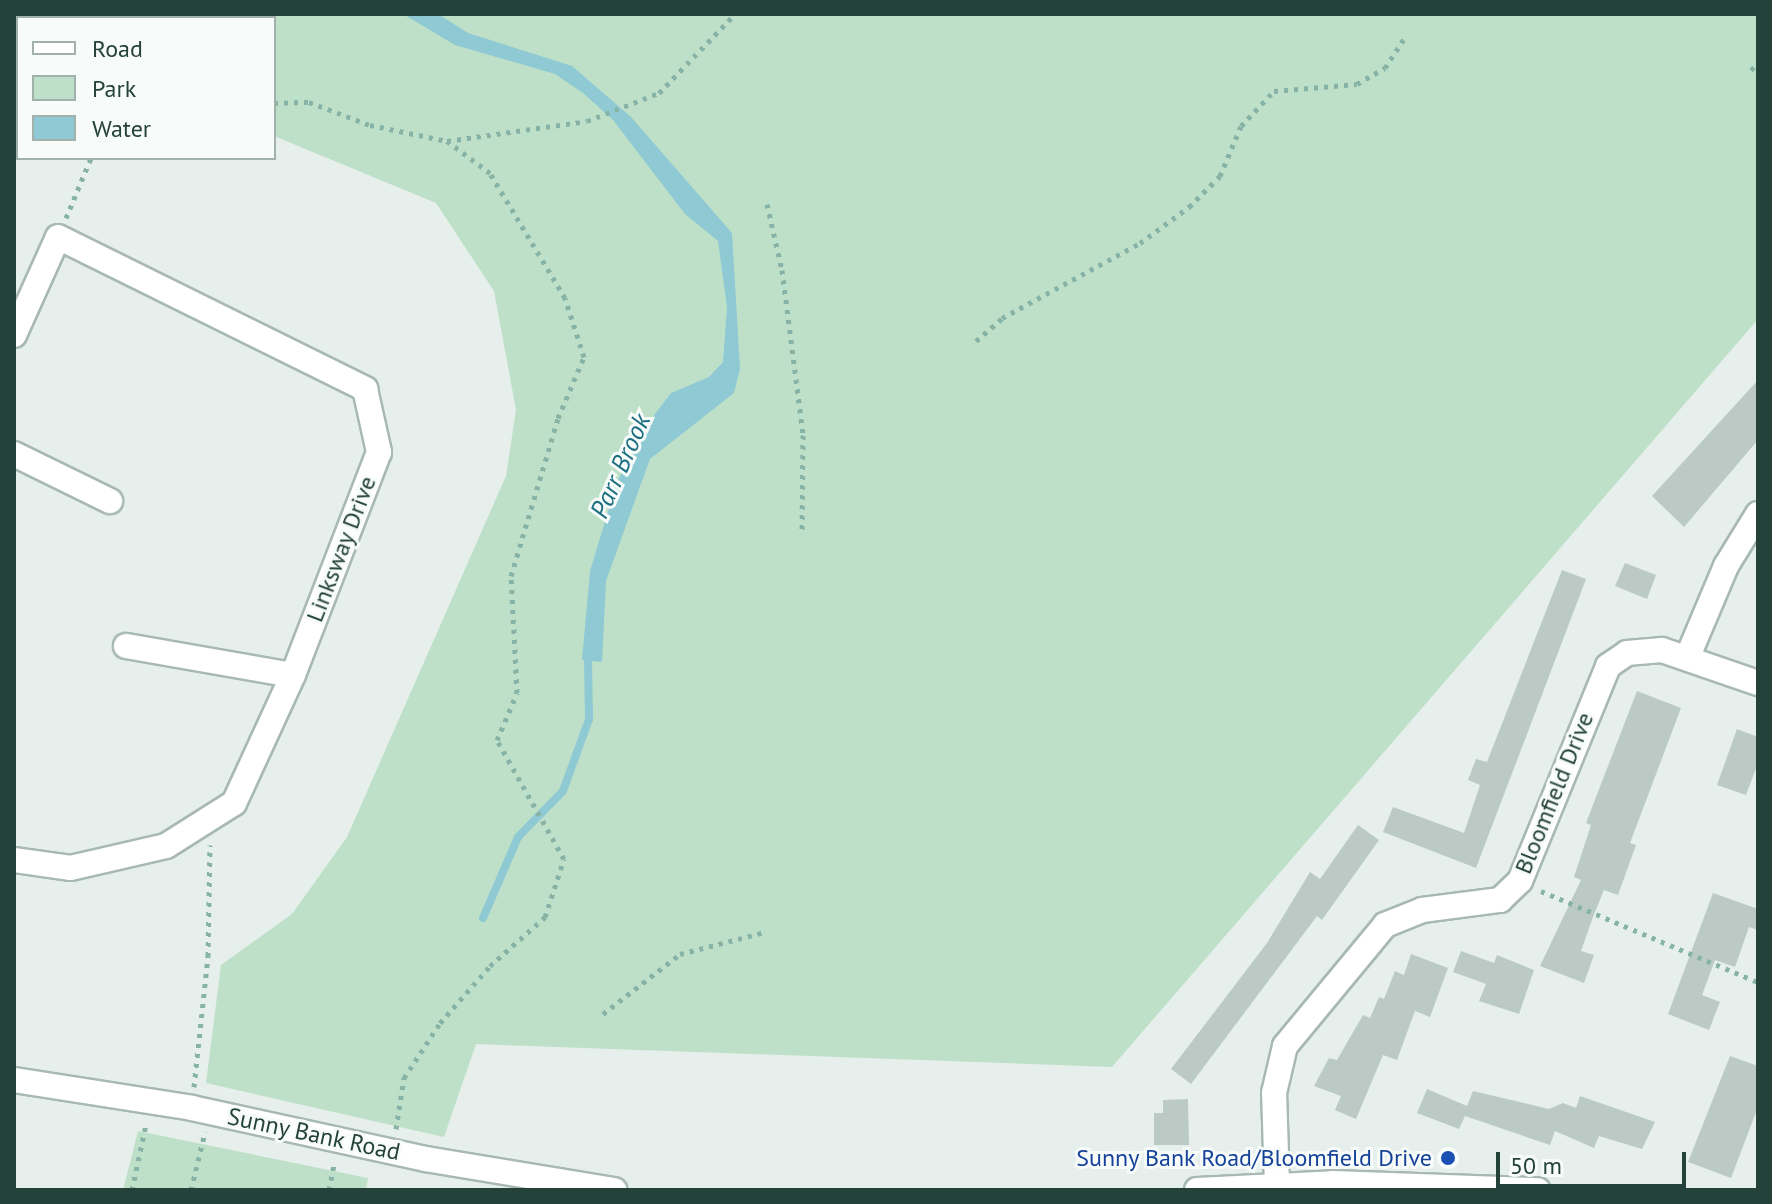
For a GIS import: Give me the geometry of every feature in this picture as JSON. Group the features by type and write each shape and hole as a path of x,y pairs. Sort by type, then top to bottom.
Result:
{"street":[{"path":"14,335 58,237"},
{"name":"Linksway Drive","path":"14,860 71,868 166,846 234,803 293,675 379,452 365,389 58,237"},
{"path":"14,454 110,501"},
{"path":"1688,656 1726,566 1758,514"},
{"path":"126,646 293,675"},
{"name":"Bloomfield Drive","path":"1277,1186 1274,1093 1285,1046 1369,940 1404,915 1500,900 1520,881 1608,666 1636,650 1688,656 1758,683"},
{"name":"Sunny Bank Road","path":"14,1080 150,1100 552,1186 614,1190"},
{"path":"1197,1190 1277,1186 1538,1190"}],"path":[{"path":"276,103 309,102 370,125 447,141 587,121 659,93 735,14"},
{"path":"976,341 1002,318 1140,243 1189,207 1220,176 1241,126 1274,91 1357,84 1385,68 1404,39"},
{"path":"1751,70 1758,63"},
{"path":"392,1151 404,1078 440,1023 545,917 564,859 552,828 497,740 517,693 511,576 558,418 584,357 565,298 490,173 447,141"},
{"path":"58,237 90,160"},
{"path":"767,204 782,270 803,435 802,533"},
{"path":"191,1190 200,1110 208,956 210,819"},
{"path":"1520,881 1758,982"},
{"path":"603,1014 680,954 765,932"},
{"path":"132,1190 150,1100"}],"green space":[{"path":"14,14 1758,14 1758,319 1112,1067 476,1044 444,1137 206,1083 221,965 292,914 347,837 506,476 516,410 494,291 436,203 276,137 276,16 16,16 14,89"},
{"path":"138,1131 368,1178 366,1190 123,1190"}],"water":[{"path":"403,14 438,14 468,33 572,66 631,117 732,233 740,369 734,393 650,459 606,581 602,662 582,660 590,571 617,482 642,431 671,393 709,377 723,362 727,307 718,241 685,214 613,120 583,93 555,74 455,45"}],"building":[{"path":"1758,380 1758,440 1684,527 1652,496"},
{"path":"1625,563 1656,575 1647,599 1615,586"},
{"path":"1562,570 1586,579 1476,868 1383,832 1393,807 1464,833 1480,785 1468,780 1476,759 1487,762"},
{"path":"1637,691 1681,708 1630,843 1636,845 1618,895 1604,890 1581,951 1594,955 1584,983 1540,966 1581,880 1574,877 1591,825 1586,823"},
{"path":"1737,729 1758,737 1758,763 1746,795 1717,785"},
{"path":"1358,825 1379,840 1322,920 1317,916 1191,1084 1171,1069 1267,943 1310,872 1320,879"},
{"path":"1713,893 1758,909 1758,930 1749,927 1735,967 1715,960 1702,995 1720,1002 1709,1030 1668,1014"},
{"path":"1461,951 1494,963 1497,955 1534,970 1519,1014 1479,1001 1486,984 1453,972"},
{"path":"1411,954 1448,968 1430,1017 1415,1011 1397,1060 1383,1055 1356,1119 1335,1110 1341,1096 1314,1086 1329,1058 1337,1060 1363,1015 1370,1018 1379,997 1384,999 1395,971 1404,975"},
{"path":"1730,1056 1758,1066 1758,1107 1731,1178 1688,1162"},
{"path":"1427,1089 1467,1106 1473,1091 1549,1109 1563,1103 1576,1108 1580,1096 1655,1122 1642,1149 1599,1136 1594,1148 1555,1131 1550,1145 1465,1116 1459,1129 1417,1113"},
{"path":"1188,1099 1189,1145 1154,1145 1154,1113 1163,1113 1163,1100"}],"waterway":[{"name":"Parr Brook","path":"483,918 518,837 563,791 589,719 588,653"}],"place":[{"name":"Sunny Bank Road/Bloomfield Drive","path":"1448,1158"}]}
